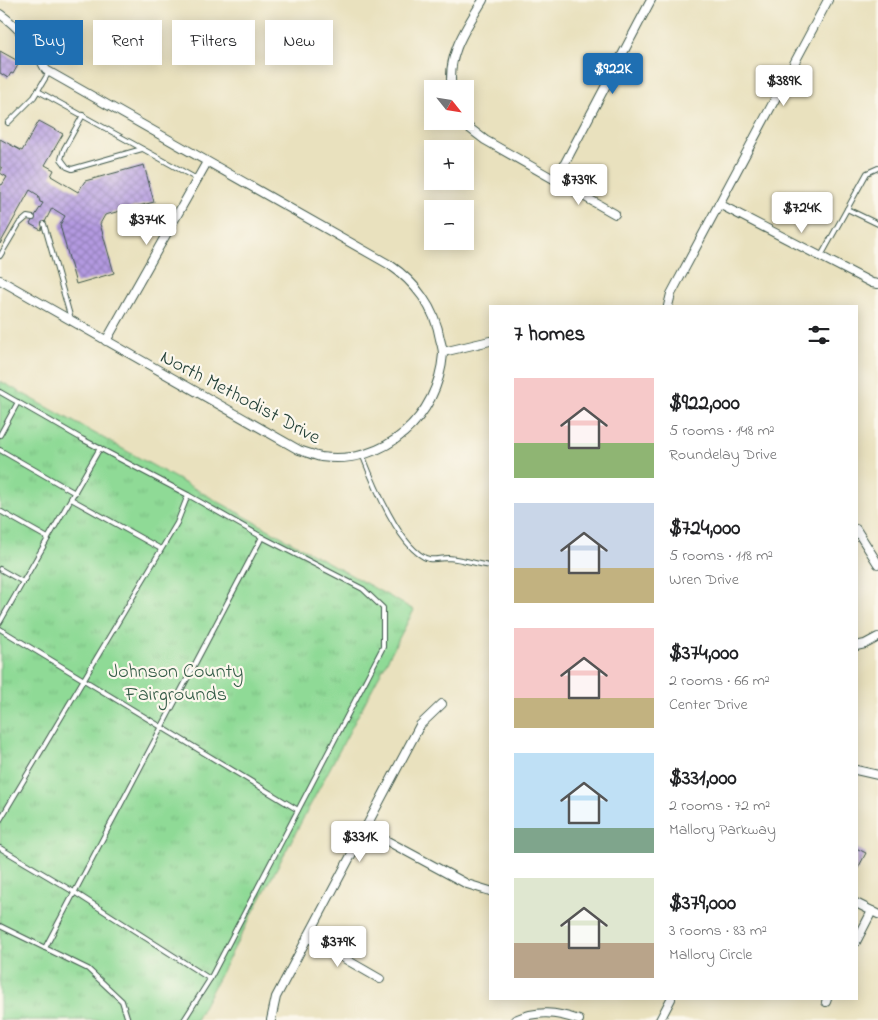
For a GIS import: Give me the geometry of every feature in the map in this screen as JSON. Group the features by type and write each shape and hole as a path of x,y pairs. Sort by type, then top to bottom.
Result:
{"street":[{"path":"450,80 453,60 459,40 483,0"},
{"path":"556,180 651,0"},
{"path":"668,305 671,294 828,0"},
{"path":"0,14 24,36 49,72"},
{"name":"North Methodist Drive","path":"0,280 299,450 320,456 343,457 362,454 382,447 402,435 417,420 432,393 438,376 443,352 434,317 425,300 404,275 390,265 49,72"},
{"path":"472,130 485,140 615,214"},
{"path":"106,341 207,162"},
{"path":"719,204 872,283 878,284"},
{"path":"443,352 489,341"},
{"path":"858,532 878,564"},
{"path":"858,646 878,637"},
{"path":"271,1020 276,998 420,726 442,704"},
{"path":"858,771 878,776"},
{"path":"365,829 467,884 489,891"},
{"path":"858,904 875,912 858,939"},
{"path":"308,937 380,979"},
{"path":"660,1020 670,1000"},
{"path":"515,1020 528,1014 545,1012 561,1014 579,1020"}],"lane":[{"path":"8,123 34,97 49,72"},
{"path":"38,91 197,179"},
{"path":"83,115 64,149 61,159 67,168 83,167 142,148"},
{"path":"821,256 867,173 878,168"},
{"path":"847,210 878,224"},
{"path":"0,256 19,224 27,217 33,218"},
{"path":"44,224 72,321"},
{"path":"0,392 262,537 363,589 383,608 383,647 210,979 184,1020"},
{"path":"0,435 18,402"},
{"path":"0,622 100,448"},
{"path":"0,450 74,493"},
{"path":"362,454 383,504 396,527 414,551 429,559 447,558 489,566"},
{"path":"0,820 177,523 188,495"},
{"path":"71,499 161,549"},
{"path":"0,511 48,538"},
{"path":"45,948 262,537"},
{"path":"0,569 23,582"},
{"path":"0,629 298,810"},
{"path":"0,848 74,892 210,979"},
{"path":"0,926 88,969 122,1001 128,1020"}],"green space":[{"name":"Johnson County Fairgrounds","path":"0,381 414,610 196,1020 0,1020"}],"building":[{"path":"0,51 15,59 15,65 18,65 13,74 11,73 8,78 0,73"},
{"path":"39,121 63,134 45,165 54,170 51,176 78,192 85,181 144,165 154,202 105,215 100,224 114,273 76,284 60,225 65,216 52,208 41,230 30,224 43,203 40,202 38,195 30,190 0,244 0,184 2,185 7,177 0,173 2,168 0,167 0,139 22,151"},
{"path":"858,849 866,853 858,868"}]}
